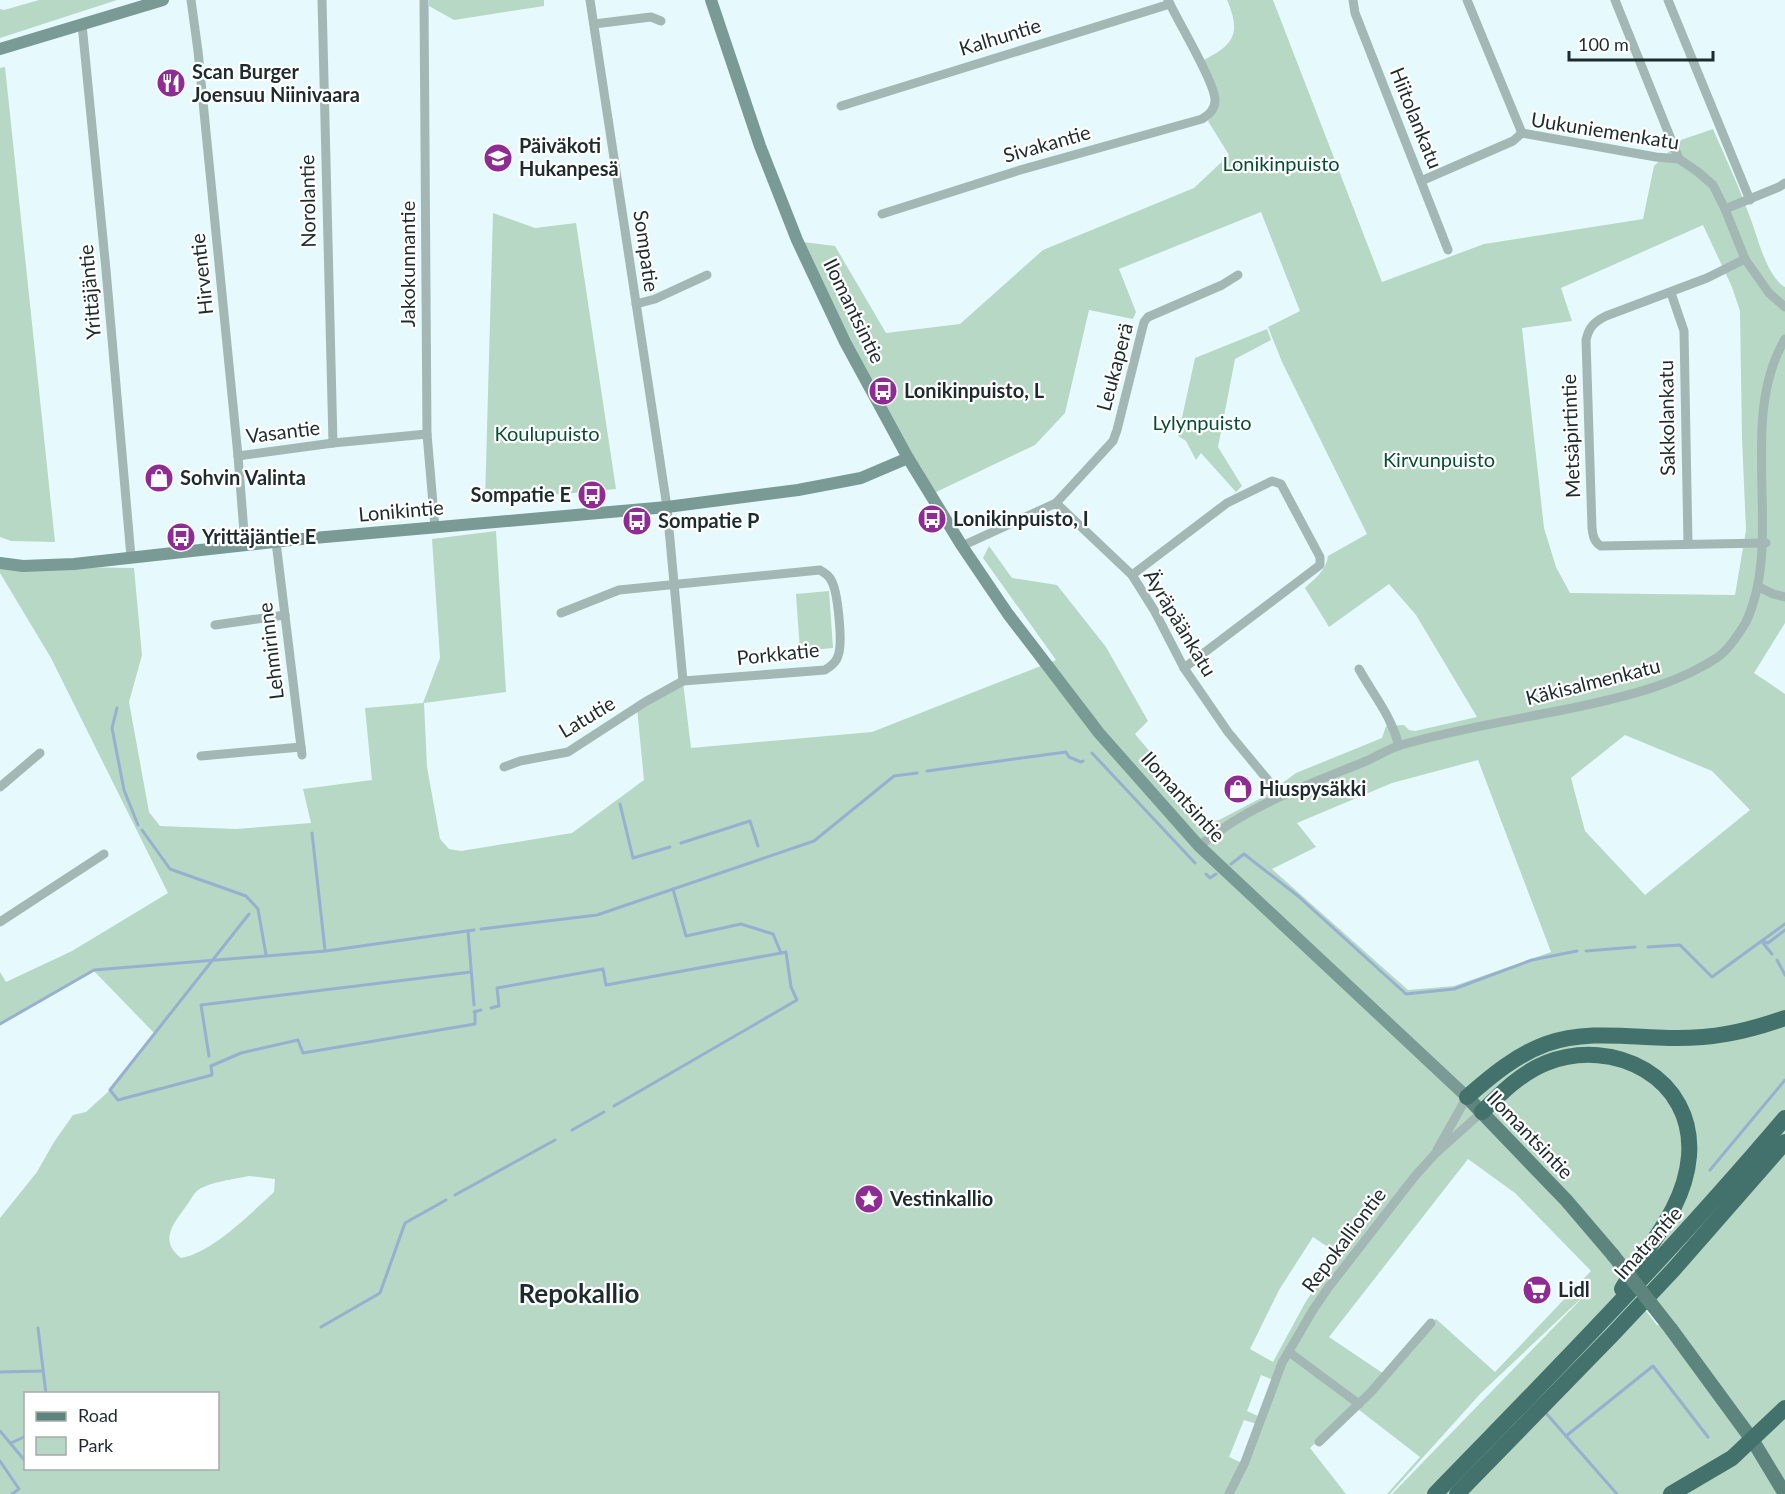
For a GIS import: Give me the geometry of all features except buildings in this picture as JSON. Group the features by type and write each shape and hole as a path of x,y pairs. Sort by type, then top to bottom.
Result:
{"highway":[{"path":"1467,1097 1492,1075 1521,1056 1545,1044 1567,1038 1588,1035 1716,1037 1736,1034 1785,1018"},
{"path":"1482,1112 1505,1089 1532,1070 1561,1058 1591,1053 1609,1055 1647,1069 1677,1103 1688,1137 1689,1155 1682,1191 1676,1206 1635,1266 1602,1324"},
{"name":"Imatrantie","path":"1435,1494 1602,1324 1785,1119"},
{"name":"Imatrantie","path":"1457,1494 1613,1334 1681,1261 1785,1142"},
{"path":"1671,1494 1732,1458 1753,1441 1785,1408"}],"main road":[{"path":"0,50 163,0"},
{"name":"Ilomantsintie","path":"712,0 760,146 797,240 845,342 908,458 962,546 1014,622 1100,733 1199,846 1467,1097 1566,1200 1671,1329 1753,1441 1785,1494"},
{"name":"Lonikintie","path":"0,562 23,566 75,564 245,544 667,507 798,490 861,478 908,458"}],"street":[{"name":"Hirventie","path":"191,0 198,51 245,544"},
{"name":"Norolantie","path":"322,0 331,400"},
{"name":"Jakokunnantie","path":"424,0 427,434 435,527"},
{"name":"Sompatie","path":"590,0 667,507"},
{"name":"Hiitolankatu","path":"1353,0 1355,13 1448,250"},
{"path":"1467,0 1522,133"},
{"path":"1616,0 1679,159"},
{"path":"1668,0 1750,200"},
{"name":"Sivakantie","path":"882,214 1017,171 1202,119 1214,109 1211,85 1169,2"},
{"name":"Kalhuntie","path":"841,106 1169,2"},
{"path":"594,24 651,17 661,21"},
{"name":"Yrittäjäntie","path":"82,24 106,270 130,557"},
{"name":"Uukuniemenkatu","path":"1421,181 1513,141 1522,133 1679,159 1713,185 1745,259 1769,293 1785,307"},
{"path":"1725,209 1785,183"},
{"name":"Metsäpirtintie","path":"1745,259 1707,278 1606,316 1588,330 1586,340 1592,528 1593,537 1601,546 1766,543"},
{"path":"636,304 672,292 707,275"},
{"name":"Leukaperä","path":"1056,503 1113,441 1144,322 1148,317 1222,285 1238,275"},
{"name":"Sakkolankatu","path":"1671,292 1684,331 1688,544"},
{"name":"Käkisalmenkatu","path":"1199,846 1216,832 1281,796 1399,746 1625,696 1686,676 1720,656 1746,621 1761,588 1766,543 1765,406 1769,374 1785,339"},
{"name":"Vasantie","path":"331,400 333,443"},
{"name":"Vasantie","path":"238,456 333,443 427,434"},
{"path":"1132,575 1227,503 1272,481 1281,484 1320,557 1320,565 1184,668"},
{"path":"962,546 1056,503"},
{"name":"Äyräpäänkatu","path":"1056,503 1132,575 1154,610 1184,668 1228,732 1281,796"},
{"path":"667,507 683,681"},
{"name":"Lehmirinne","path":"201,756 301,751 276,542"},
{"name":"Porkkatie","path":"674,584 820,570 827,575 836,590 840,645 838,657 832,666 825,670 683,681"},
{"path":"561,613 619,590 674,584"},
{"path":"1761,588 1785,597"},
{"path":"215,625 285,615"},
{"path":"1359,669 1383,705 1399,746"},
{"name":"Latutie","path":"504,768 520,761 568,752 645,702 683,681"},
{"path":"0,788 40,753"},
{"path":"0,922 104,854"},
{"name":"Repokalliontie","path":"1228,1494 1245,1462 1282,1363 1299,1332 1328,1288 1435,1154 1467,1097"},
{"name":"Repokalliontie","path":"1435,1154 1482,1112"},
{"path":"1319,1442 1359,1404 1431,1323"},
{"path":"1288,1352 1359,1404"}],"green space":[{"path":"39,0 117,0 0,38 0,9 4,10"},
{"path":"429,0 544,0 544,6 454,20 429,6"},
{"path":"1227,0 1273,0 1382,282 1484,244 1643,219 1654,166 1681,140 1713,129 1740,191 1767,264 1778,281 1785,287 1785,623 1754,673 1785,694 1785,1403 1755,1434 1636,1273 1677,1208 1691,1137 1649,1068 1574,1052 1483,1108 1506,1141 1614,1266 1614,1270 1657,1325 1666,1327 1751,1445 1785,1414 1785,1494 1392,1494 1590,1290 1481,1393 1390,1494 1387,1494 1420,1457 1354,1406 1310,1448 1346,1494 0,1494 0,1218 37,1172 73,1115 86,1112 110,1090 155,1034 94,971 0,1024 0,972 6,982 72,951 168,893 51,658 0,573 0,566 134,568 142,655 129,702 149,812 160,826 236,829 311,823 303,789 372,780 365,708 423,703 440,658 432,539 496,531 506,692 424,703 427,767 440,839 449,849 461,851 572,833 644,780 637,708 683,682 691,748 872,732 1056,660 983,558 989,546 1012,578 1057,585 1106,647 1148,721 1135,734 1209,822 1219,820 1265,796 1296,773 1382,738 1386,726 1404,725 1409,730 1415,731 1477,717 1416,615 1389,584 1329,627 1305,588 1322,570 1328,556 1367,534 1282,362 1268,327 1300,311 1261,212 1119,269 1136,312 1133,319 1089,310 1065,413 1035,445 932,494 795,241 835,246 886,333 960,324 1043,250 1194,188 1229,155 1208,121 1216,110 1202,61 1221,50 1232,38 1234,22","holes":["1703,225 1732,287 1740,311 1746,530 1735,595 1570,593 1556,567 1544,528 1522,328 1572,321 1561,288","1625,735 1712,771 1750,810 1645,895 1585,831 1571,778","1478,760 1551,952 1454,986 1408,990 1272,869 1316,847 1297,823 1392,783","1468,1159 1515,1193 1591,1271 1495,1372 1436,1319 1387,1376 1329,1337","249,1176 275,1179 274,1192 243,1221 218,1240 193,1255 181,1258 170,1245 170,1231 198,1190 223,1181","1313,1237 1337,1253 1305,1303 1273,1362 1250,1349 1279,1290","1261,1375 1273,1380 1260,1417 1247,1411","1244,1420 1257,1424 1242,1463 1229,1457"]},
{"path":"5,67 55,542 11,541 0,537 0,68"},
{"name":"Koulupuisto","path":"493,213 535,228 576,223 616,489 485,501"},
{"name":"Lylynpuisto","path":"1267,329 1271,340 1235,359 1218,447 1242,486 1236,492 1201,453 1196,460 1186,441 1178,436 1195,358"},
{"path":"829,591 833,648 800,651 796,594"},
{"path":"1576,1057 1644,1072 1681,1119 1683,1176 1632,1269 1487,1112 1534,1073"}],"waterway":[{"path":"117,708 112,728 124,790 138,825"},
{"path":"927,771 1066,752 1069,757 1083,761"},
{"path":"1092,753 1195,863"},
{"path":"481,929 597,915 814,841 894,776 917,773"},
{"path":"620,804 633,858 670,847"},
{"path":"681,843 750,821 758,846"},
{"path":"142,830 170,869 246,896 258,909 266,955"},
{"path":"312,833 325,950"},
{"path":"1231,864 1244,854 1298,896 1406,994 1454,989 1532,960 1577,951"},
{"path":"1206,874 1210,878 1216,874"},
{"path":"614,1106 797,1000 791,987 786,952 781,953 773,934 741,924 686,936 673,889"},
{"path":"211,1066 212,1075 118,1100 110,1090 249,914"},
{"path":"1648,947 1680,945 1712,977 1785,924"},
{"path":"0,1024 94,970 326,951 474,930"},
{"path":"1762,941 1768,943 1785,930"},
{"path":"468,931 474,1005"},
{"path":"1763,943 1772,954"},
{"path":"1586,951 1635,947"},
{"path":"491,1008 499,1006 497,988 603,969 606,985 781,953"},
{"path":"1777,960 1785,975"},
{"path":"209,1056 201,1005 471,972"},
{"path":"474,1012 481,1010"},
{"path":"211,1066 241,1053 298,1040 303,1053 475,1024 475,1011"},
{"path":"1710,1170 1785,1080"},
{"path":"572,1130 604,1112"},
{"path":"455,1195 555,1140"},
{"path":"321,1327 380,1293 405,1223 446,1200"},
{"path":"38,1328 46,1392"},
{"path":"1566,1436 1653,1366 1708,1437"},
{"path":"0,1372 43,1371"},
{"path":"1545,1412 1617,1494"},
{"path":"0,1431 24,1460"},
{"path":"11,1443 24,1437"},
{"path":"0,1461 19,1489 12,1494"}],"place":[{"name":"Scan Burger Joensuu Niinivaara","path":"171,83"},
{"name":"Päiväkoti Hukanpesä","path":"498,158"},
{"name":"Lonikinpuisto, L","path":"883,391"},
{"name":"Sohvin Valinta","path":"159,478"},
{"name":"Sompatie E","path":"592,495"},
{"name":"Lonikinpuisto, I","path":"932,519"},
{"name":"Sompatie P","path":"637,521"},
{"name":"Yrittäjäntie E","path":"181,537"},
{"name":"Hiuspysäkki","path":"1238,789"},
{"name":"Vestinkallio","path":"869,1199"},
{"name":"Lidl","path":"1537,1290"}],"district":[{"name":"Repokallio","path":"579,1294"}],"park label":[{"name":"Lonikinpuisto","path":"1281,164"},
{"name":"Kirvunpuisto","path":"1439,460"}]}
